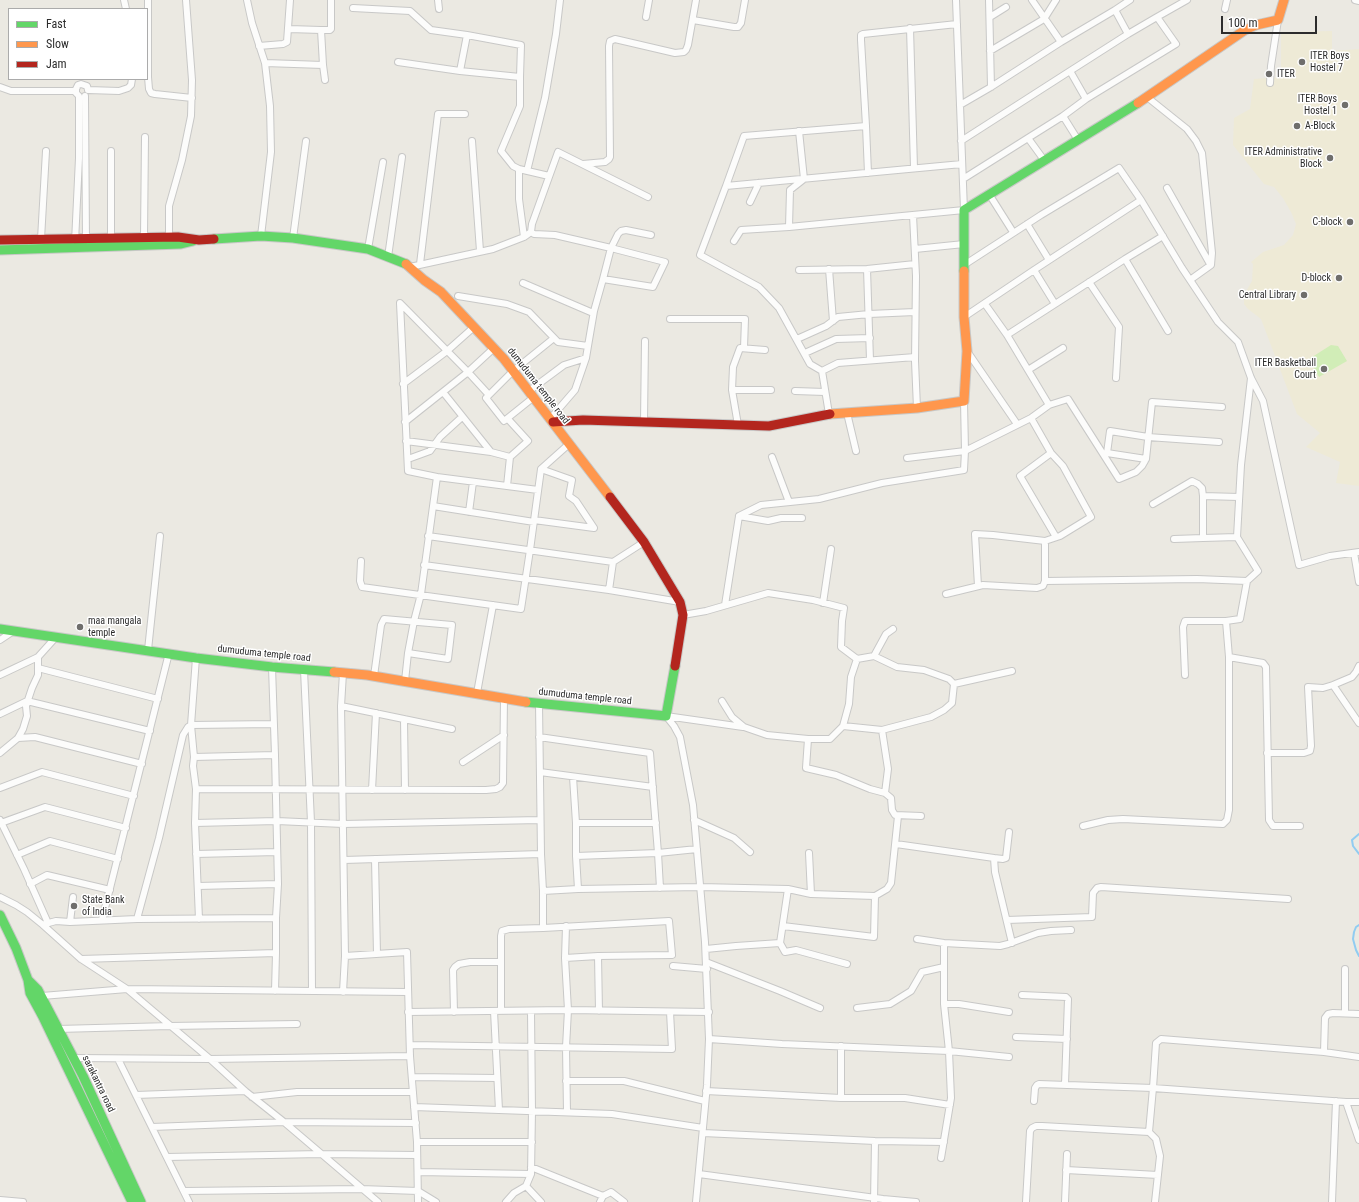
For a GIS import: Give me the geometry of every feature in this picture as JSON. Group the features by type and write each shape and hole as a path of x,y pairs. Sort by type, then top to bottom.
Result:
{"street":[{"path":"148,0 149,89 151,93 155,94 192,98"},
{"path":"169,237 169,206 182,160 191,116 191,54 186,0"},
{"path":"247,0 252,23 265,63 270,106 270,152 260,236"},
{"path":"259,46 286,43 288,39 290,0"},
{"path":"288,29 332,29 331,0"},
{"path":"438,0 439,8"},
{"path":"527,171 545,98 560,0"},
{"path":"646,18 649,0"},
{"path":"582,164 605,162 610,157 610,41 615,39 675,53 684,52 688,45 696,0"},
{"path":"693,20 738,27 741,23 745,0"},
{"path":"739,516 761,505 819,499 882,483 964,470 964,401 967,351 964,317 964,210 956,0"},
{"path":"989,0 991,87"},
{"path":"1032,0 1061,42"},
{"path":"990,51 1044,19 1056,0"},
{"path":"960,105 1130,0"},
{"path":"961,141 1128,34 1186,0"},
{"path":"1225,9 1227,0"},
{"path":"1270,83 1278,20 1284,0"},
{"path":"1355,0 1359,1"},
{"path":"990,17 1006,7"},
{"path":"353,8 410,11 431,30 521,45 520,106 501,151 513,166 519,169 549,176"},
{"path":"1115,10 1128,34"},
{"path":"963,179 1176,44 1157,18"},
{"path":"734,241 741,230 789,227 964,210 1147,97 1245,30 1256,25 1278,20"},
{"path":"868,173 862,36 866,33 957,24"},
{"path":"910,28 914,168"},
{"path":"321,30 325,80"},
{"path":"460,71 467,35"},
{"path":"398,62 460,71 520,77"},
{"path":"265,63 323,65"},
{"path":"1070,71 1086,100"},
{"path":"0,87 11,91 82,93 119,91 128,88 131,85 132,80"},
{"path":"82,93 86,121 87,248"},
{"path":"75,248 79,121 82,93"},
{"path":"1147,97 1187,129 1196,141 1202,153 1212,253 1211,265 1190,280"},
{"path":"420,264 438,114 465,114"},
{"path":"1062,116 1078,140"},
{"path":"79,121 86,121"},
{"path":"822,371 810,364 779,308 759,288 700,254 744,136 866,126"},
{"path":"799,131 804,179"},
{"path":"144,237 145,137"},
{"path":"1028,138 1044,160"},
{"path":"293,238 306,141"},
{"path":"472,141 480,251"},
{"path":"111,151 111,238"},
{"path":"41,239 46,152"},
{"path":"410,267 493,249 524,237 531,232 532,224 558,152 648,196"},
{"path":"388,257 402,157"},
{"path":"368,249 383,162"},
{"path":"726,186 962,164"},
{"path":"964,265 1013,232 1119,168 1141,200 1190,280 1218,322 1238,342 1251,378 1263,400 1299,565 1330,556 1356,552 1359,582"},
{"path":"519,169 518,199 524,237"},
{"path":"789,227 790,190 804,179"},
{"path":"750,202 759,183"},
{"path":"1167,188 1211,265"},
{"path":"989,194 1013,232"},
{"path":"964,317 1141,200"},
{"path":"913,215 915,249 915,357 917,408"},
{"path":"1028,224 1049,260"},
{"path":"552,421 575,390 586,358 593,314 611,248 618,234 621,231 626,230 651,235"},
{"path":"531,232 534,234 555,235 665,262 653,287 603,279"},
{"name":"dumuduma temple road","path":"0,629 12,632 32,633 196,658 272,667 374,676 539,704 666,716 683,615 680,602 644,542 552,421 494,348 441,292 424,280 406,264 368,249 293,238 260,236 199,240"},
{"path":"1006,335 1163,236"},
{"path":"0,240 169,237 199,240"},
{"path":"0,250 181,244 199,240"},
{"path":"915,249 964,244"},
{"path":"1125,259 1168,331"},
{"path":"799,270 866,269 915,264"},
{"path":"829,269 833,321"},
{"path":"866,269 870,360"},
{"path":"1034,270 1055,304"},
{"path":"1089,282 1119,327 1116,378"},
{"path":"523,283 593,314"},
{"path":"458,296 507,304 529,312 558,342 588,346"},
{"path":"489,396 468,372 400,303 408,471 437,477 538,490"},
{"path":"985,304 1049,405"},
{"path":"797,339 826,326 838,317 915,312"},
{"path":"670,319 745,319 744,348"},
{"path":"403,384 447,351 474,327"},
{"path":"554,338 513,371 486,398 504,421 508,419 531,394 564,365 586,358"},
{"path":"805,353 836,339 870,338"},
{"path":"644,422 646,341"},
{"path":"405,422 468,372 494,348"},
{"path":"738,425 732,390 732,367 740,348 765,350"},
{"path":"1028,370 1063,348"},
{"path":"967,351 1017,424"},
{"path":"822,371 838,363 915,357"},
{"path":"822,371 829,414"},
{"path":"1185,675 1183,627 1185,621 1226,621 1240,619 1247,581 1258,571 1237,537 1244,435 1251,378"},
{"path":"732,390 770,390"},
{"path":"795,391 825,392"},
{"path":"442,392 490,452"},
{"path":"907,458 965,451 1031,418 1049,405 1068,399 1119,479 1136,472 1146,459 1152,402 1222,407"},
{"path":"552,421 583,420 769,426 829,414 917,408 964,401"},
{"path":"847,413 856,450"},
{"path":"408,459 430,451 440,438 462,417"},
{"path":"978,586 976,534 1045,541 1060,536 1091,516 1063,466 1051,453 1031,418"},
{"path":"507,486 510,457 528,441 508,419"},
{"path":"1146,459 1107,453 1110,431 1148,437 1218,442"},
{"path":"406,441 490,452 510,457"},
{"path":"361,561 360,581 362,587 521,609 541,469 569,444"},
{"path":"1051,453 1020,476 1056,537"},
{"path":"772,457 789,502"},
{"path":"433,506 594,528 576,501 569,496 572,480 541,469"},
{"path":"405,681 408,653 421,594 437,477"},
{"path":"469,512 473,482"},
{"path":"1153,504 1192,482 1198,484 1202,488 1203,496 1203,538"},
{"path":"1203,496 1239,497"},
{"path":"739,516 768,521 781,518 802,518"},
{"path":"725,605 739,516"},
{"path":"148,650 160,536"},
{"path":"428,536 613,562 644,542"},
{"path":"1174,539 1237,537"},
{"path":"946,594 983,585 1037,588 1043,586 1046,581 1045,541"},
{"path":"823,603 831,549"},
{"path":"609,590 613,562"},
{"path":"424,565 609,590 680,602"},
{"path":"1046,581 1197,579 1247,581"},
{"path":"683,615 768,593 813,600 844,608 841,647 857,659 874,656 897,667 924,670 949,679 954,684"},
{"path":"477,693 493,605"},
{"path":"374,676 382,621 384,619 389,618 452,625 448,659 408,653"},
{"path":"1083,826 1108,820 1123,819 1223,824 1227,820 1229,810 1229,657 1226,621"},
{"path":"874,656 886,634 893,629"},
{"path":"0,640 12,632"},
{"path":"0,675 38,657 56,637"},
{"path":"102,920 169,653"},
{"path":"0,753 18,738 27,716 27,701 38,675 38,657"},
{"path":"1229,657 1263,663 1266,667 1269,820 1273,826 1300,826"},
{"path":"196,658 190,725 196,789 195,823 199,919"},
{"path":"666,716 744,727 766,735 808,739 830,739 843,726 849,704 851,677 857,659"},
{"path":"1267,753 1304,753 1310,751 1308,687 1323,688 1333,685 1352,677 1359,666"},
{"path":"272,667 278,884 275,991"},
{"path":"38,668 158,698"},
{"path":"304,670 311,822 312,991"},
{"path":"954,684 1012,672"},
{"path":"343,673 341,706 345,956 343,992"},
{"path":"843,726 882,730 931,717 944,710 952,703 954,684"},
{"path":"1333,685 1359,723"},
{"path":"196,789 496,789 503,783 504,698"},
{"path":"0,714 27,701 150,731"},
{"path":"722,701 732,716 744,727"},
{"path":"539,704 543,928"},
{"path":"341,706 452,729"},
{"path":"372,790 376,713"},
{"path":"666,716 680,737 693,805 706,949 710,1039 706,1101 696,1202"},
{"path":"404,718 405,790"},
{"path":"190,725 274,724"},
{"path":"137,919 159,838 183,735 190,725"},
{"path":"882,730 888,769 885,793"},
{"path":"463,762 504,735"},
{"path":"18,738 35,736 142,764"},
{"path":"539,737 650,752 660,888"},
{"path":"808,739 806,768 836,775 870,789 885,793 891,798 892,812 898,816 921,816"},
{"path":"194,758 275,755"},
{"path":"0,788 42,772 134,796"},
{"path":"540,772 653,787"},
{"path":"574,776 578,889"},
{"path":"46,924 30,884 1,822 45,807 126,828"},
{"path":"543,891 700,887 788,889 811,894 875,896 888,889 891,883 898,816"},
{"path":"195,823 277,821 343,824 540,820"},
{"path":"694,820 734,838 750,852"},
{"path":"576,824 656,823"},
{"path":"896,844 1003,859 1006,858 1009,832"},
{"path":"17,855 50,840 118,859"},
{"path":"576,856 658,853 697,849"},
{"path":"196,854 277,852"},
{"path":"809,853 811,894"},
{"path":"344,860 541,854"},
{"path":"994,858 995,872 1012,943"},
{"path":"374,859 377,954"},
{"path":"30,884 47,875 110,890"},
{"path":"198,886 278,884"},
{"path":"1007,920 1092,917 1093,893 1097,888 1101,887 1288,900"},
{"path":"788,889 780,943 785,952 796,950 847,964"},
{"path":"783,926 874,937 875,896"},
{"path":"0,897 46,924 81,960 127,989 210,1059 252,1097 284,1122 378,1202"},
{"path":"70,922 73,897"},
{"name":"sarakantra road","path":"0,915 16,948 28,980 30,993 132,1202"},
{"path":"46,924 56,921 276,918"},
{"path":"501,1011 500,962 501,936 504,930 669,921 672,955 565,958"},
{"path":"566,926 565,958 568,1010 566,1047 567,1112"},
{"path":"918,940 1000,946 1038,933 1071,930"},
{"path":"706,949 780,943"},
{"path":"941,1158 951,1098 949,1051 944,1004 944,943"},
{"path":"345,956 407,952 408,1012 416,1123 418,1202"},
{"path":"81,960 276,953"},
{"path":"598,956 599,1011"},
{"path":"454,1012 453,970 455,967 459,964 470,962 500,962"},
{"path":"673,966 706,966 780,991 820,1008"},
{"path":"857,1008 890,1004 911,991 922,972 944,967"},
{"path":"1345,969 1345,1013"},
{"name":"sarakantra road","path":"28,980 42,996 86,1082 142,1202"},
{"path":"42,996 127,989 408,992"},
{"path":"1022,995 1067,998 1065,1084"},
{"path":"944,1004 959,1004 1009,1012"},
{"path":"408,1012 568,1010 709,1012"},
{"path":"494,1011 499,1110"},
{"path":"506,1202 514,1193 526,1186 531,1174 531,1011"},
{"path":"410,1045 672,1049 670,1012"},
{"path":"1324,1052 1327,1016 1333,1013 1359,1014"},
{"path":"58,1029 297,1024"},
{"path":"1016,1037 1067,1039"},
{"path":"710,1039 782,1044 949,1051 1009,1057"},
{"path":"1150,1132 1156,1043 1161,1039 1359,1056"},
{"path":"841,1046 841,1098"},
{"path":"73,1058 210,1059 410,1056"},
{"path":"118,1059 189,1202"},
{"path":"412,1077 497,1078"},
{"path":"566,1081 624,1081 706,1101"},
{"path":"1034,1101 1036,1085 1065,1084 1153,1088 1359,1102"},
{"path":"136,1095 245,1091"},
{"path":"706,1091 841,1098 905,1098 950,1105"},
{"path":"252,1097 297,1092 413,1092"},
{"path":"1332,1202 1336,1101"},
{"path":"1346,1102 1359,1140"},
{"path":"414,1107 612,1114 703,1130 875,1141 944,1142"},
{"path":"152,1127 284,1122 416,1123"},
{"path":"1026,1202 1030,1131 1032,1128 1042,1126 1150,1132 1158,1143 1160,1156 1155,1202"},
{"path":"874,1200 875,1141"},
{"path":"417,1142 532,1142"},
{"path":"167,1157 321,1154 417,1155"},
{"path":"1064,1202 1067,1154"},
{"path":"531,1167 603,1196"},
{"path":"1066,1170 1158,1175"},
{"path":"418,1172 531,1174"},
{"path":"699,1174 874,1200 916,1202"},
{"path":"526,1186 541,1202"},
{"path":"184,1191 361,1189 418,1191 436,1202"},
{"path":"600,1202 603,1196 611,1192 624,1202"},
{"path":"0,1200 23,1202"}],"shaded area":[{"path":"1332,31 1332,51 1359,49 1359,486 1336,483 1340,462 1306,447 1320,433 1297,414 1261,319 1244,304 1244,295 1252,281 1253,264 1251,262 1263,252 1284,245 1293,235 1296,224 1283,198 1274,187 1264,184 1233,145 1234,118 1250,109 1254,79 1281,77 1281,32"}],"green space":[{"name":"ITER Basketball Court","path":"1331,345 1338,346 1347,361 1319,377 1309,359"}],"waterway":[{"path":"1359,834 1352,840 1353,846 1359,854"},
{"path":"1359,925 1356,927 1353,939 1359,956"}],"traffic: fast":[{"path":"964,271 964,210 1138,103"},
{"path":"214,239 261,236 293,238 368,249 406,264"},
{"path":"0,250 181,244 193,241"},
{"path":"0,629 196,658 272,667 334,672"},
{"path":"526,702 666,716 675,666"},
{"path":"0,915 16,948 28,980 30,993 132,1202"},
{"path":"28,980 38,990 83,1076 141,1202"}],"traffic: slow":[{"path":"1138,103 1245,30 1256,25 1278,20 1284,0"},
{"path":"406,264 424,280 441,292 504,359 610,497"},
{"path":"830,414 917,408 964,401 967,351 964,317 964,271"},
{"path":"334,672 367,675 526,702"}],"traffic: jam":[{"path":"0,240 178,237 199,240 214,239"},
{"path":"553,422 583,420 769,426 830,414"},
{"path":"610,497 644,542 680,602 683,615 675,666"}],"place":[{"name":"ITER Boys Hostel 7","path":"1302,62"},
{"name":"ITER","path":"1269,74"},
{"name":"ITER Boys Hostel 1","path":"1345,105"},
{"name":"A-Block","path":"1297,126"},
{"name":"ITER Administrative Block","path":"1330,158"},
{"name":"C-block","path":"1350,222"},
{"name":"D-block","path":"1339,278"},
{"name":"Central Library","path":"1304,295"},
{"name":"ITER Basketball Court","path":"1324,369"},
{"name":"maa mangala temple","path":"80,627"},
{"name":"State Bank of India","path":"74,906"}]}
